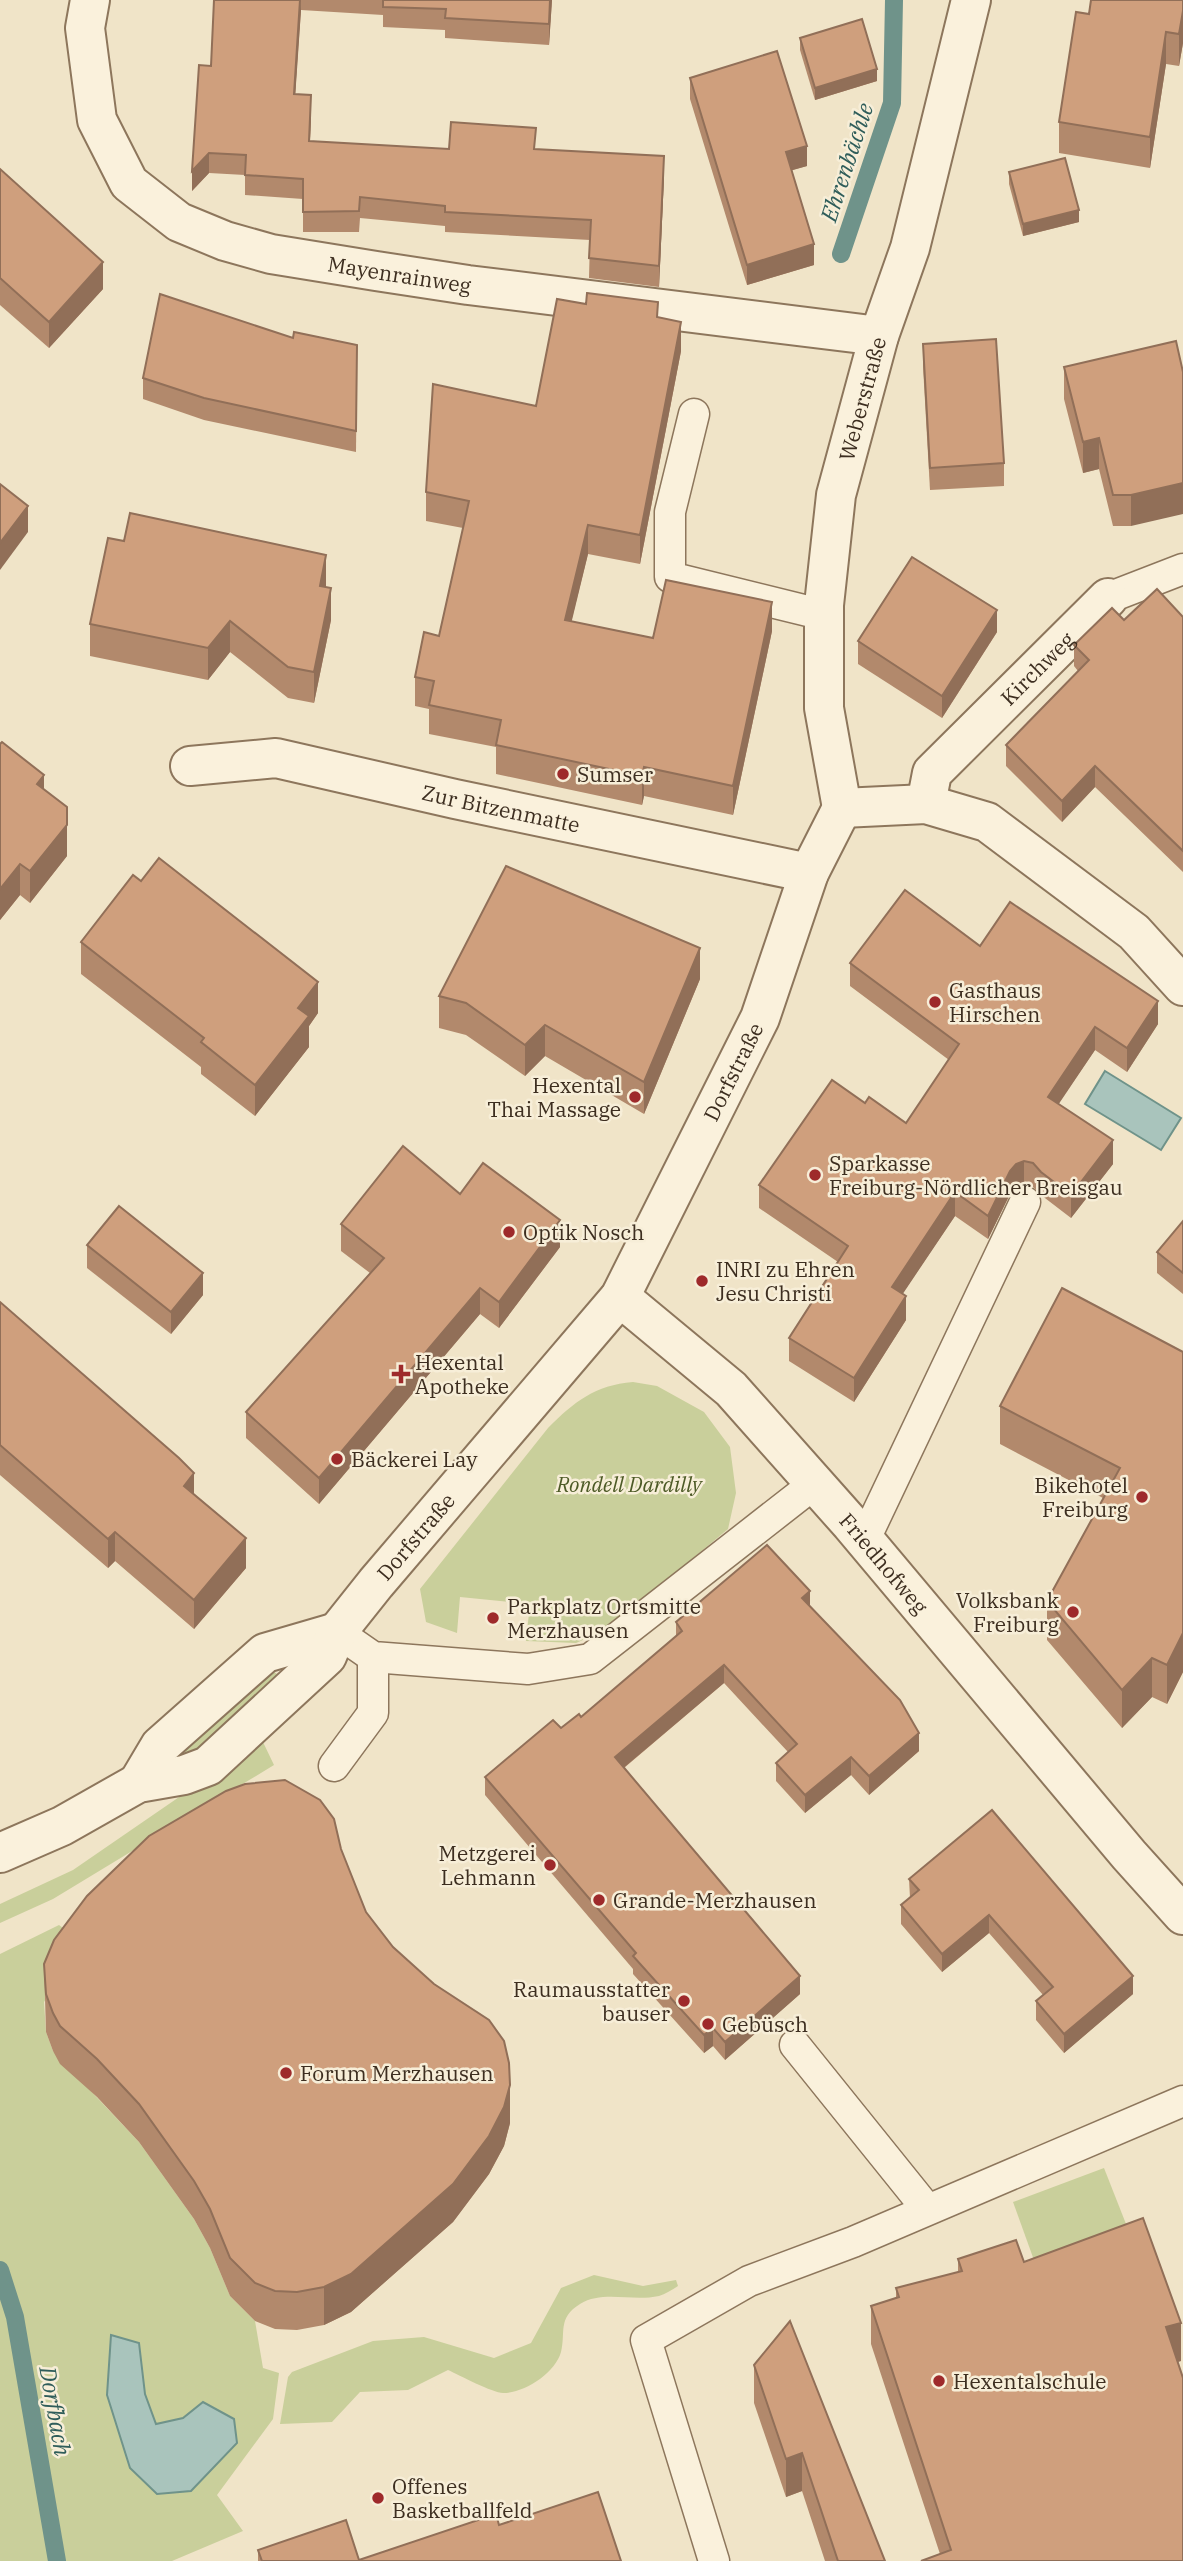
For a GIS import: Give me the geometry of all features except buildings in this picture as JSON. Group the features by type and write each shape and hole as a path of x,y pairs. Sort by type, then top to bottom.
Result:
{"street":[{"name":"Mayenrainweg","path":"90,0 85,28 97,120 129,183 179,222 225,242 271,254 468,285 879,336"},
{"name":"Weberstraße","path":"842,808 824,708 824,615 836,495 879,336 911,248 971,0"},
{"name":"Kirchweg","path":"926,804 932,772 1108,598"},
{"name":"Zur Bitzenmatte","path":"190,766 276,758 455,799 809,873"},
{"path":"842,808 926,804 987,822 1134,932 1183,986"},
{"name":"Dorfstraße","path":"0,1853 62,1826 138,1783 184,1775 208,1766 327,1656 337,1632 384,1573 620,1297 760,1018 809,873 842,808"},
{"name":"Friedhofweg","path":"620,1297 731,1390 864,1541 1129,1855 1183,1915"}],"lane":[{"path":"694,414 670,512 670,577 824,615"},
{"name":"Kirchweg","path":"1108,598 1183,569"},
{"path":"864,1541 1025,1202"},
{"path":"337,1632 373,1657 528,1669 590,1660 814,1484"},
{"path":"334,1766 373,1713 373,1657"},
{"path":"795,2045 927,2209"},
{"path":"714,2561 646,2340 749,2281 853,2242 1183,2101"}],"green space":[{"name":"Rondell Dardilly","path":"633,1382 657,1386 704,1412 730,1447 736,1493 728,1529 608,1629 576,1643 526,1641 530,1604 460,1597 457,1633 426,1622 420,1589 548,1428 586,1396 607,1387"},
{"path":"272,1672 276,1673 283,1684 191,1757 172,1762 221,1713"},
{"path":"262,1740 274,1765 53,1899 0,1923 0,1904 73,1870"},
{"path":"59,1925 82,1942 44,2002 46,2032 53,2051 139,2142 194,2219 210,2248 230,2296 255,2321 263,2368 279,2373 273,2419 217,2495 243,2531 172,2561 0,2561 0,1954"},
{"path":"1104,2168 1128,2229 1035,2263 1013,2202"},
{"path":"594,2275 643,2286 676,2280 678,2286 659,2296 598,2298 580,2304 565,2320 558,2360 546,2374 520,2390 498,2392 448,2370 408,2390 360,2392 332,2422 280,2424 288,2377 292,2372 373,2341 424,2337 494,2358 531,2343 561,2288"}],"water":[{"path":"1105,1071 1181,1118 1161,1150 1085,1104"},
{"path":"111,2335 139,2343 145,2394 156,2424 183,2418 203,2402 234,2419 237,2443 191,2491 157,2494 130,2468 107,2395"}],"waterway":[{"name":"Ehrenbächle","path":"841,254 892,103 894,0"},
{"name":"Dorfbach","path":"0,2270 15,2317 57,2561"}],"place":[{"name":"Sumser","path":"563,774"},
{"name":"Gasthaus Hirschen","path":"935,1002"},
{"name":"Hexental Thai Massage","path":"635,1097"},
{"name":"Sparkasse Freiburg-Nördlicher Breisgau","path":"815,1175"},
{"name":"Optik Nosch","path":"509,1232"},
{"name":"INRI zu Ehren Jesu Christi","path":"702,1281"},
{"name":"Hexental Apotheke","path":"401,1374"},
{"name":"Bäckerei Lay","path":"337,1459"},
{"name":"Bikehotel Freiburg","path":"1142,1497"},
{"name":"Volksbank Freiburg","path":"1073,1612"},
{"name":"Parkplatz Ortsmitte Merzhausen","path":"493,1618"},
{"name":"Metzgerei Lehmann","path":"550,1865"},
{"name":"Grande-Merzhausen","path":"599,1900"},
{"name":"Raumausstatter bauser","path":"684,2001"},
{"name":"Gebüsch","path":"708,2024"},
{"name":"Forum Merzhausen","path":"286,2073"},
{"name":"Hexentalschule","path":"939,2381"},
{"name":"Offenes Basketballfeld","path":"378,2498"}]}
